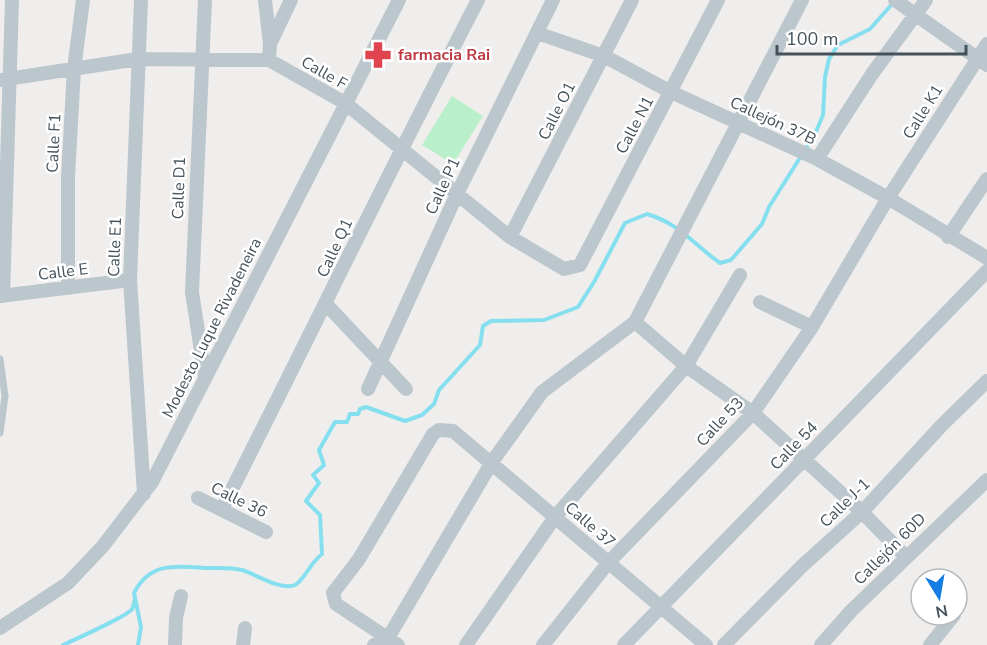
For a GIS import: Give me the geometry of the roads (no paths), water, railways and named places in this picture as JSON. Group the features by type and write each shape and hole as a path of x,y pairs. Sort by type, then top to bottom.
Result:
{"street":[{"path":"2,296 4,80 12,0"},
{"name":"Calle F1","path":"68,288 68,177 74,69 83,0"},
{"name":"Calle E1","path":"141,0 130,280 144,494"},
{"name":"Calle D1","path":"204,0 192,292 205,377"},
{"path":"4,80 138,59 201,62 269,60 270,44 265,0"},
{"path":"270,44 291,0"},
{"name":"Modesto Luque Rivadeneira","path":"0,628 68,583 103,546 144,494 399,0"},
{"name":"Calle Q1","path":"222,509 326,304 400,148 478,0"},
{"name":"Calle P1","path":"368,389 457,194 553,0"},
{"name":"Calle O1","path":"510,237 632,0"},
{"name":"Calle N1","path":"580,265 718,0"},
{"path":"374,645 392,643 492,462 542,393 635,322 802,0"},
{"path":"896,0 982,62"},
{"path":"817,159 872,74 926,0"},
{"name":"Callejón 37B","path":"537,33 604,56 671,92 817,159 888,198 948,237 987,258"},
{"name":"Calle K1","path":"888,198 982,62 987,44"},
{"name":"Calle F","path":"269,60 345,104 510,237 564,269 580,265"},
{"path":"948,237 987,179"},
{"name":"Calle 53","path":"543,645 608,563 753,413 812,327 888,198"},
{"name":"Calle 54","path":"624,645 987,271"},
{"path":"466,645 555,517 686,366 740,275"},
{"name":"Calle E","path":"2,296 130,280"},
{"path":"760,302 812,327"},
{"path":"326,304 406,389"},
{"path":"635,322 686,366 753,413 862,512 906,557"},
{"name":"Calle J-1","path":"724,645 802,566 862,512 940,426 987,381"},
{"name":"Calle 37","path":"392,643 336,604 334,591 359,559 433,434 439,430 453,430 660,608 689,640 706,645"},
{"name":"Callejón 60D","path":"821,645 851,611 987,480"},
{"name":"Calle 36","path":"198,498 266,532"},
{"path":"175,645 176,618 181,596"},
{"path":"930,645 944,627"},
{"path":"243,645 245,628"}],"lane":[{"path":"0,359 5,396 0,433"}],"waterway":[{"path":"138,645 141,627 134,593 140,583 156,571 174,567 233,568 282,586 298,583 322,554 320,515 306,501 319,483 313,475 324,465 319,450 335,422 347,422 350,414 358,414 360,409 366,407 405,421 422,415 434,404 439,390 480,345 483,326 491,321 544,320 578,307 625,223 647,214 659,218 669,223 720,263 731,260 762,224 769,207 815,134 823,115 825,77 829,59 838,45 870,29 893,3"},
{"path":"63,645 129,612 133,608 135,599"}],"place":[{"name":"farmacia Rai","path":"378,55"}]}
